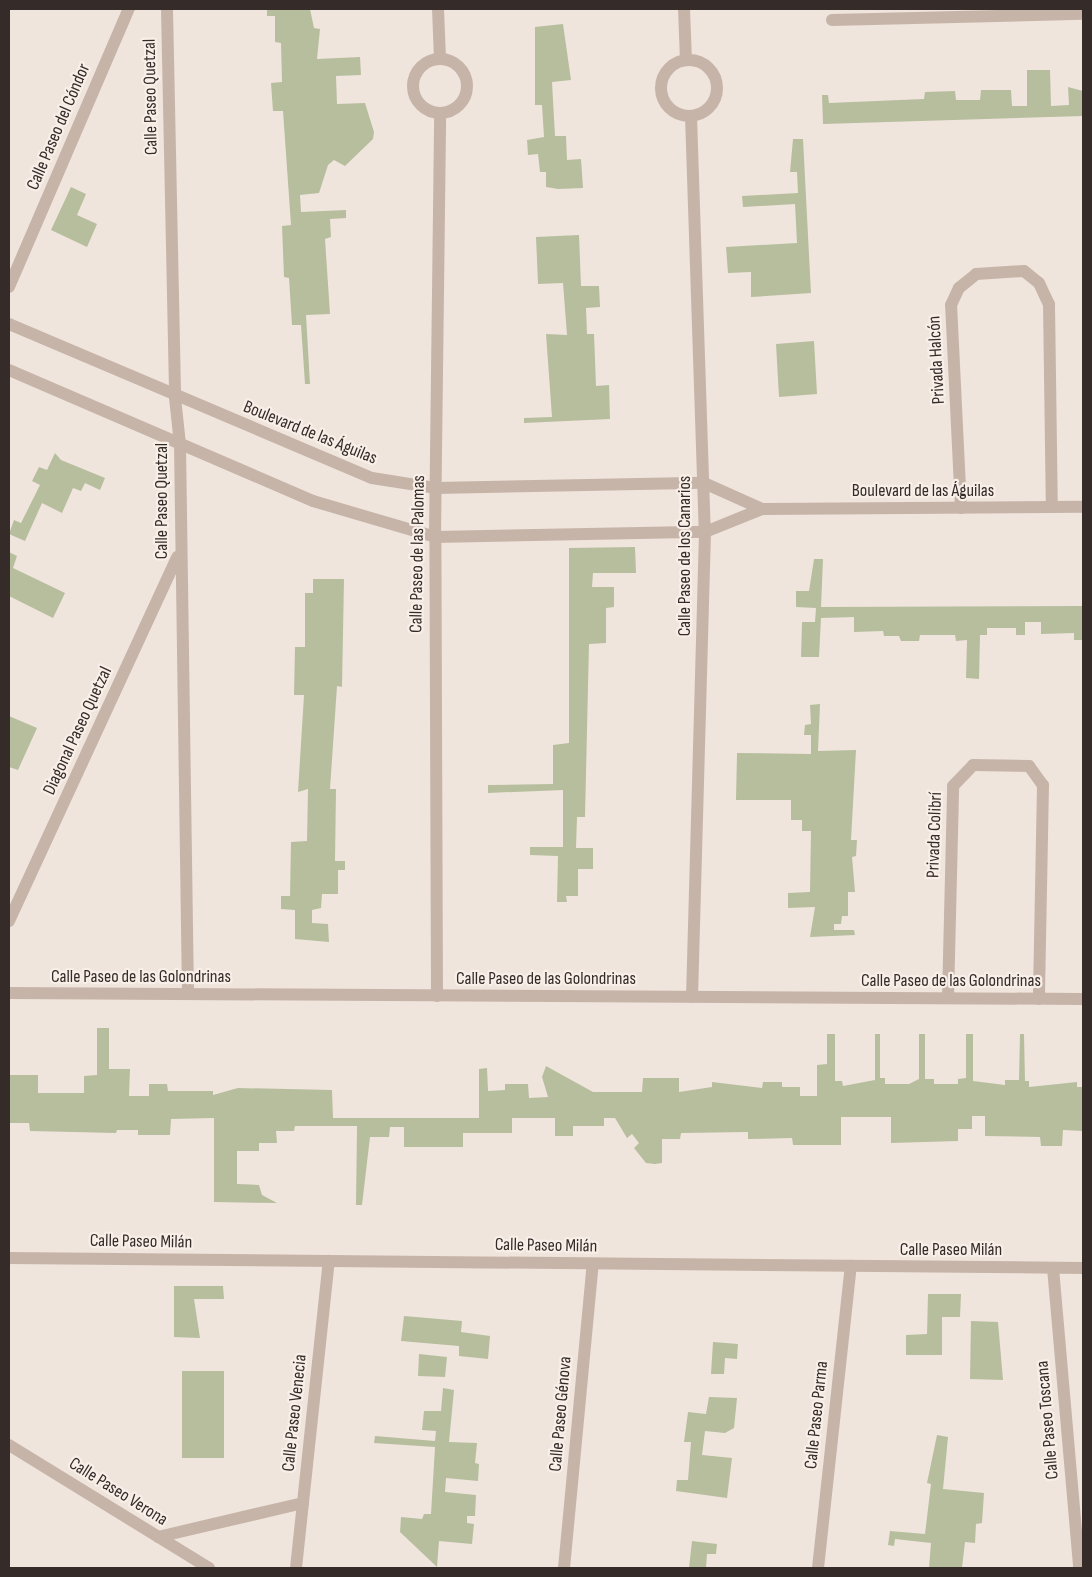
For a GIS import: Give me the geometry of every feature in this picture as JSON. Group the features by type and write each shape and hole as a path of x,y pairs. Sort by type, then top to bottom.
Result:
{"street":[{"name":"Calle Paseo del Cóndor","path":"9,287 129,9"},
{"name":"Calle Paseo Quetzal","path":"167,9 175,398 180,444 178,555 188,994"},
{"path":"438,9 440,58"},
{"path":"684,9 686,60"},
{"path":"832,20 938,13 1059,12 1083,14"},
{"path":"440,58 459,66 468,85 460,105 440,113 421,105 412,86 421,67 440,58"},
{"path":"686,60 707,66 716,85 710,106 691,116 670,109 661,90 667,70 686,60"},
{"name":"Calle Paseo de las Palomas","path":"437,996 434,537 440,113"},
{"name":"Calle Paseo de los Canarios","path":"691,116 705,532 692,997"},
{"name":"Privada Halcón","path":"961,508 951,305 959,288 976,274 1024,271 1039,283 1049,304 1052,507"},
{"name":"Boulevard de las Águilas","path":"9,324 175,398 372,478 436,488 704,483 762,509"},
{"name":"Boulevard de las Águilas","path":"9,370 313,501 401,530 434,537 705,532 762,509 1083,507"},
{"name":"Diagonal Paseo Quetzal","path":"9,921 178,555"},
{"name":"Privada Colibrí","path":"948,998 953,786 973,765 1029,766 1043,785 1039,998"},
{"name":"Calle Paseo de las Golondrinas","path":"9,993 1083,999"},
{"name":"Calle Paseo Milán","path":"9,1258 1083,1268"},
{"name":"Calle Paseo Venecia","path":"296,1568 329,1261"},
{"name":"Calle Paseo Génova","path":"564,1568 593,1264"},
{"name":"Calle Paseo Parma","path":"818,1568 851,1266"},
{"name":"Calle Paseo Toscana","path":"1053,1268 1079,1568"},
{"name":"Calle Paseo Verona","path":"9,1445 209,1568"},
{"path":"158,1537 303,1503"}],"green space":[{"path":"267,9 310,9 314,28 320,29 317,59 360,57 361,75 336,76 337,104 365,103 374,132 373,139 345,166 334,160 328,165 319,193 300,195 301,212 346,210 346,218 330,219 331,237 325,239 330,314 306,315 310,384 305,384 301,325 292,325 289,278 284,277 282,226 291,225 283,111 273,111 271,83 282,82 281,43 275,42 275,16 267,16"},
{"path":"563,24 571,80 552,82 555,136 566,136 567,160 581,159 583,188 558,189 546,187 546,172 540,172 538,154 528,155 527,140 544,137 542,105 535,105 535,27"},
{"path":"1027,70 1050,70 1051,106 1069,105 1068,87 1083,91 1083,116 823,124 822,95 828,95 829,103 924,99 925,92 955,91 956,100 980,100 981,90 1011,90 1012,106 1027,106"},
{"path":"793,139 803,139 811,293 751,297 751,272 728,273 726,247 797,243 795,204 743,207 742,196 798,193 797,172 790,172"},
{"path":"71,187 86,194 77,215 97,224 87,247 51,230"},
{"path":"579,235 581,286 599,286 600,307 586,308 587,334 594,334 596,386 609,385 610,419 524,423 524,418 552,417 546,334 567,335 563,283 538,284 536,237"},
{"path":"814,341 817,394 779,397 776,344"},
{"path":"55,453 61,460 105,478 100,490 85,483 81,491 73,488 62,513 42,503 25,541 9,534 14,520 21,523 40,485 32,481 39,467 47,470"},
{"path":"635,547 636,573 593,573 592,587 614,587 614,607 606,608 606,643 589,644 585,817 577,817 576,848 593,848 593,869 578,869 578,896 566,896 567,902 557,902 558,856 530,855 530,847 563,847 563,790 488,793 488,785 553,784 553,745 569,743 569,548"},
{"path":"9,552 17,556 13,568 65,593 53,618 9,596"},
{"path":"814,559 823,559 821,607 1083,606 1083,640 1074,640 1074,633 1041,634 1041,622 1025,622 1025,635 1016,635 1016,628 987,628 987,635 980,635 979,679 966,678 967,640 956,641 955,635 920,635 919,641 901,641 899,636 884,636 883,631 854,632 854,617 821,618 819,657 801,657 802,622 815,622 816,608 796,607 796,591 809,591"},
{"path":"313,579 344,579 342,687 337,686 330,789 336,789 335,861 345,861 345,870 338,870 338,894 322,894 321,908 312,910 312,923 328,924 329,942 295,939 295,910 281,909 281,896 290,896 291,842 307,841 308,789 298,792 304,695 294,695 295,647 305,647 305,593 313,593"},
{"path":"820,704 818,751 856,750 851,840 857,840 856,856 852,857 855,892 848,892 848,916 842,916 841,924 834,924 834,930 854,930 855,935 810,937 815,907 788,908 788,893 810,892 811,831 802,831 802,820 791,820 791,800 736,800 737,753 811,754 811,735 804,735 805,725 811,724 810,705"},
{"path":"9,716 37,728 18,770 9,767"},
{"path":"97,1028 109,1028 109,1069 130,1069 129,1096 149,1096 149,1084 167,1084 168,1091 213,1091 213,1095 238,1088 332,1090 333,1118 479,1118 479,1069 487,1068 488,1091 505,1090 505,1084 528,1084 529,1098 548,1097 542,1077 546,1066 593,1092 642,1092 643,1078 679,1078 679,1092 712,1087 712,1082 762,1088 763,1082 782,1082 782,1087 800,1087 800,1096 817,1096 817,1065 827,1064 827,1034 835,1034 835,1081 842,1081 843,1086 875,1080 875,1034 880,1034 880,1078 885,1078 885,1084 909,1084 919,1079 919,1034 925,1034 925,1079 934,1079 934,1084 958,1084 958,1079 966,1078 966,1034 973,1034 973,1081 1005,1085 1005,1080 1019,1080 1020,1034 1024,1034 1025,1081 1029,1081 1029,1087 1077,1082 1077,1087 1083,1087 1083,1131 1063,1130 1062,1146 1041,1146 1040,1137 985,1136 985,1116 972,1116 972,1129 958,1129 958,1141 891,1143 891,1117 841,1117 841,1145 793,1145 792,1138 748,1139 748,1132 681,1133 680,1139 662,1139 662,1163 655,1164 646,1163 634,1148 639,1143 632,1134 627,1138 615,1118 604,1118 604,1126 573,1126 573,1136 555,1136 555,1118 512,1118 512,1133 463,1133 463,1147 404,1147 404,1127 390,1127 389,1137 370,1137 362,1205 356,1205 357,1126 295,1126 294,1131 276,1131 277,1143 259,1143 259,1151 237,1151 237,1184 259,1185 262,1195 277,1203 214,1202 214,1118 171,1119 170,1135 138,1135 138,1130 117,1130 116,1133 30,1131 29,1123 9,1123 9,1075 38,1075 38,1093 84,1093 84,1076 97,1075"},
{"path":"174,1286 223,1286 224,1299 194,1299 200,1338 174,1337"},
{"path":"928,1294 961,1294 960,1317 942,1317 942,1355 906,1355 906,1335 927,1334"},
{"path":"404,1316 462,1321 461,1332 490,1336 488,1359 459,1356 459,1346 401,1341"},
{"path":"971,1321 998,1322 1003,1380 970,1379"},
{"path":"713,1342 738,1344 737,1359 725,1358 724,1374 711,1374"},
{"path":"419,1354 447,1357 445,1377 418,1376"},
{"path":"182,1371 224,1371 224,1458 182,1458"},
{"path":"443,1388 454,1390 449,1442 477,1443 475,1463 479,1464 478,1481 446,1478 445,1492 476,1495 475,1516 467,1516 467,1523 474,1524 472,1544 439,1541 437,1567 400,1532 401,1517 422,1519 424,1514 431,1514 435,1447 374,1443 375,1436 435,1441 436,1431 422,1430 424,1411 441,1411"},
{"path":"709,1397 737,1398 734,1428 725,1433 705,1431 702,1455 732,1458 727,1498 676,1491 677,1480 688,1480 691,1442 684,1442 688,1412 706,1414"},
{"path":"937,1435 948,1437 943,1489 984,1493 982,1523 976,1524 975,1543 965,1542 962,1568 929,1568 931,1543 895,1539 894,1546 888,1545 890,1531 925,1534 931,1484 927,1483"},
{"path":"692,1541 717,1544 716,1554 707,1554 706,1568 689,1568"}]}
